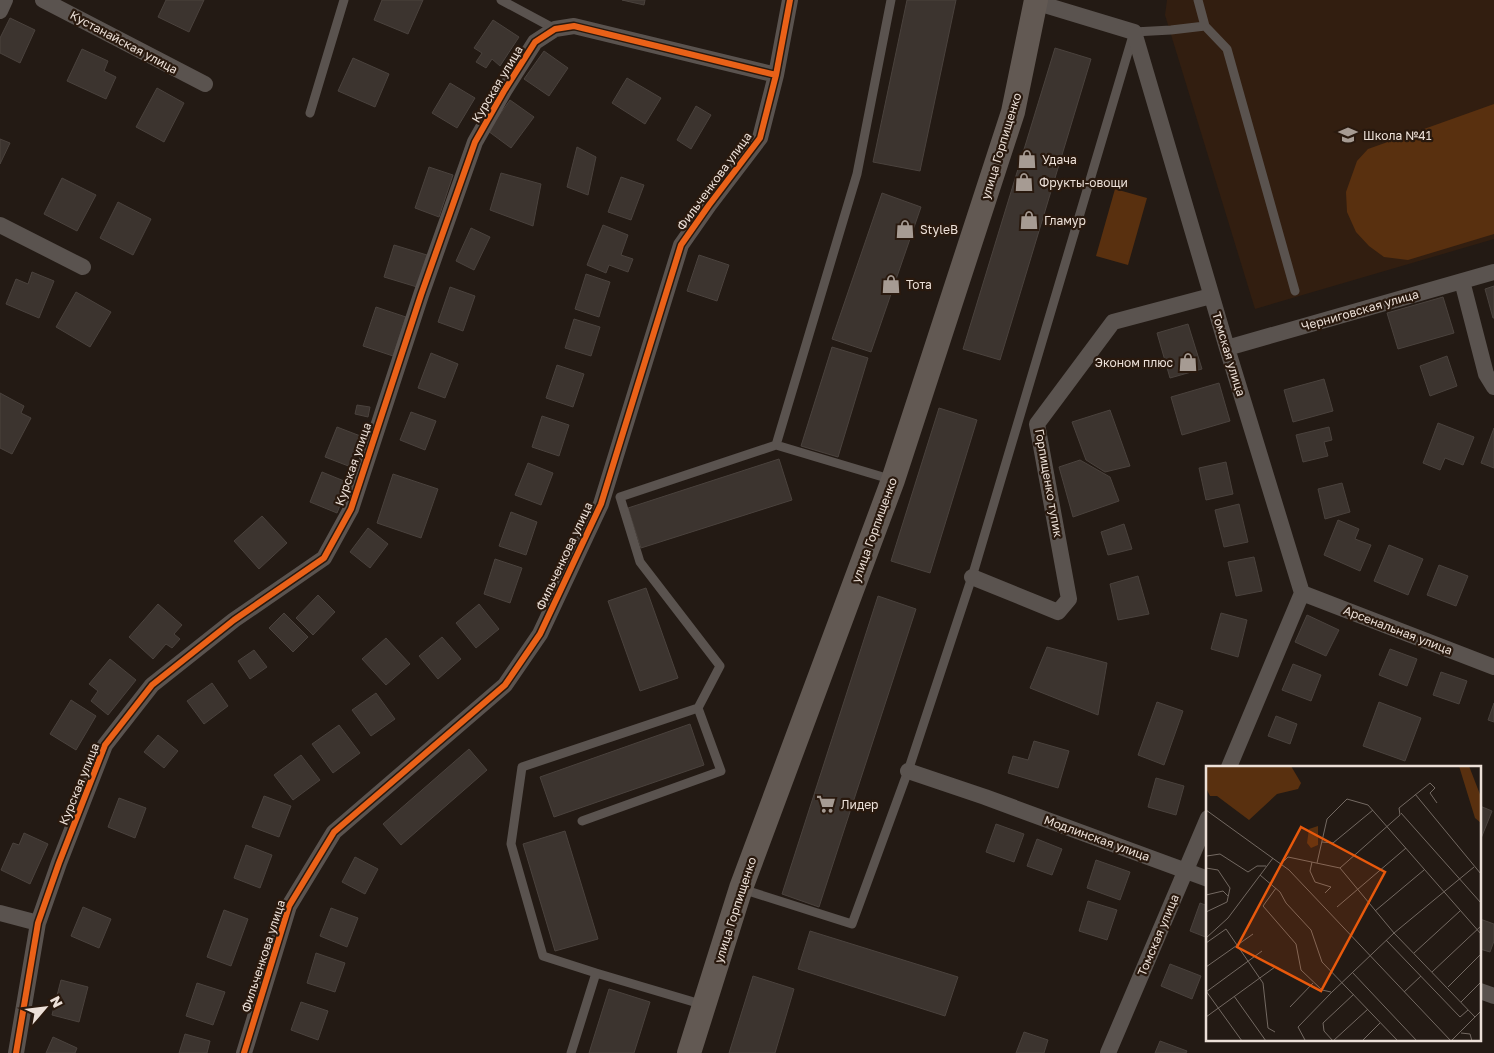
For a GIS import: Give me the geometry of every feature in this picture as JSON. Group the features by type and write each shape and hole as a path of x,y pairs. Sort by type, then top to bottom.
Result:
{"main road":[{"name":"улица Горпищенко","path":"689,1053 741,888 893,480 1013,112 1036,1"}],"street":[{"path":"0,11 5,0"},
{"name":"Кустанайская улица","path":"43,0 205,84"},
{"name":"Фильченкова улица","path":"244,1053 289,906 334,832 506,685 540,634 601,504 681,245 760,138 776,75 790,0"},
{"path":"1036,1 1134,32"},
{"path":"555,29 574,26 776,75"},
{"name":"Курская улица","path":"16,1053 38,923 105,745 152,685 234,620 324,558 351,509 421,295 475,142 535,42 555,29"},
{"name":"Томская улица","path":"1134,32 1211,296 1302,593"},
{"path":"0,225 83,267"},
{"name":"Черниговская улица","path":"1227,348 1494,272"},
{"path":"1462,281 1486,374 1494,387"},
{"name":"Горпищенко тупик","path":"972,577 1058,612 1069,599 1037,424 1112,322 1211,296"},
{"path":"1229,766 1302,593"},
{"name":"Арсенальная улица","path":"1302,593 1494,667"},
{"name":"Модлинская улица","path":"908,771 985,797 1206,878"},
{"name":"Томская улица","path":"1108,1053 1206,823"},
{"path":"0,913 38,923"},
{"path":"1482,992 1494,996"}],"lane":[{"path":"310,113 344,0"},
{"path":"501,0 555,29"},
{"path":"776,444 857,174 891,0"},
{"path":"1198,0 1205,26 1227,49 1295,291"},
{"path":"741,888 852,924 908,771 972,577 1134,32 1205,26"},
{"path":"1019,419 1037,424"},
{"path":"704,1005 596,974 543,956 511,844 522,767 698,708 720,666 640,562 620,497 776,444 893,480"},
{"path":"582,821 721,771 698,708"},
{"path":"571,1053 596,974"}],"shaded area":[{"name":"Школа №41","path":"1167,0 1494,0 1494,239 1255,309 1165,15"},
{"path":"1494,104 1494,234 1408,260 1384,257 1369,246 1356,232 1347,212 1346,192 1357,161 1368,149"},
{"path":"1115,189 1147,198 1128,265 1096,256"}],"building":[{"path":"166,0 204,0 189,32 158,17"},
{"path":"382,0 423,0 408,34 374,20"},
{"path":"622,0 645,0 644,5"},
{"path":"907,0 956,0 920,171 873,162"},
{"path":"10,18 35,30 20,63 0,53 0,38"},
{"path":"493,20 519,37 500,66 492,59 486,68 476,62 482,53 474,48"},
{"path":"1055,48 1091,59 1000,360 963,349"},
{"path":"82,49 108,61 104,71 116,77 106,99 67,81"},
{"path":"544,51 568,68 549,96 524,79"},
{"path":"353,58 389,74 375,107 338,91"},
{"path":"627,78 661,98 645,124 612,103"},
{"path":"450,83 475,98 457,128 432,113"},
{"path":"157,88 184,103 164,142 136,127"},
{"path":"510,100 534,117 511,148 488,131"},
{"path":"696,106 711,115 691,149 677,140"},
{"path":"0,139 10,143 0,164"},
{"path":"577,147 596,157 588,195 567,187"},
{"path":"429,167 453,175 439,217 415,208"},
{"path":"501,173 541,184 533,226 490,210"},
{"path":"621,177 644,185 631,220 608,212"},
{"path":"62,178 96,195 77,231 44,214"},
{"path":"882,193 921,207 871,352 832,339"},
{"path":"118,202 151,219 133,255 100,238"},
{"path":"603,225 628,235 621,255 633,259 628,272 609,265 606,273 587,265"},
{"path":"471,228 490,237 474,270 456,261"},
{"path":"394,245 427,255 417,287 384,277"},
{"path":"699,255 729,265 717,301 687,291"},
{"path":"32,272 54,281 39,318 6,304 16,279 28,284"},
{"path":"586,274 610,282 599,317 575,309"},
{"path":"1494,286 1494,318 1493,318 1485,289"},
{"path":"450,287 475,296 463,331 438,322"},
{"path":"76,292 111,312 90,347 56,327"},
{"path":"1443,297 1454,333 1398,349 1387,313"},
{"path":"376,307 406,317 393,356 363,346"},
{"path":"574,319 600,327 591,356 565,348"},
{"path":"1188,324 1202,369 1170,378 1157,333"},
{"path":"832,347 868,358 838,457 801,446"},
{"path":"431,353 458,364 445,398 418,388"},
{"path":"1447,356 1457,386 1430,396 1420,366"},
{"path":"557,365 584,374 573,407 546,398"},
{"path":"1324,379 1333,411 1293,422 1284,390"},
{"path":"1219,383 1230,421 1182,435 1171,397"},
{"path":"0,393 24,406 21,413 31,418 12,454 0,448"},
{"path":"357,405 370,407 368,417 355,414"},
{"path":"939,408 977,420 930,573 891,561"},
{"path":"1110,410 1130,466 1105,472 1086,460 1072,422"},
{"path":"411,412 436,421 425,450 400,440"},
{"path":"542,416 569,425 559,456 532,447"},
{"path":"1438,423 1474,437 1463,465 1445,458 1440,470 1423,463"},
{"path":"337,427 363,437 351,467 325,457"},
{"path":"1329,427 1332,440 1324,442 1328,456 1303,462 1296,435"},
{"path":"1494,428 1494,468 1481,463"},
{"path":"779,459 792,500 641,548 628,508"},
{"path":"1080,460 1110,477 1119,501 1073,517 1059,467"},
{"path":"1226,462 1233,494 1206,500 1199,468"},
{"path":"528,463 553,473 541,505 515,495"},
{"path":"322,472 349,483 337,513 310,502"},
{"path":"393,474 438,489 421,538 377,523"},
{"path":"1342,483 1350,512 1325,519 1318,489"},
{"path":"1239,504 1248,542 1224,547 1215,510"},
{"path":"511,512 537,522 526,555 499,546"},
{"path":"262,516 287,543 259,569 234,541"},
{"path":"1338,520 1359,529 1355,539 1371,545 1360,571 1324,555"},
{"path":"1124,524 1132,549 1108,555 1101,532"},
{"path":"368,528 388,544 370,568 350,552"},
{"path":"1389,545 1423,559 1408,595 1374,581"},
{"path":"1254,557 1262,591 1236,596 1228,562"},
{"path":"495,559 522,568 510,603 484,594"},
{"path":"1439,565 1468,576 1456,606 1427,595"},
{"path":"1138,576 1149,614 1118,620 1110,584"},
{"path":"646,588 678,678 640,691 608,601"},
{"path":"318,595 335,612 313,635 296,618"},
{"path":"878,596 916,609 819,907 782,894"},
{"path":"158,604 182,625 174,634 180,639 172,648 166,644 153,659 129,637"},
{"path":"479,604 499,629 476,648 456,623"},
{"path":"284,613 308,637 293,652 269,628"},
{"path":"1221,613 1247,620 1238,657 1211,649"},
{"path":"1307,615 1339,630 1326,656 1295,642"},
{"path":"442,637 461,659 438,679 419,656"},
{"path":"386,638 410,664 386,685 362,659"},
{"path":"1047,647 1107,663 1098,715 1030,688"},
{"path":"1390,649 1417,659 1407,686 1379,675"},
{"path":"254,650 267,667 250,679 238,661"},
{"path":"110,659 136,680 108,715 91,701 98,691 89,684"},
{"path":"1293,664 1321,675 1311,701 1282,690"},
{"path":"1441,672 1467,681 1459,704 1433,695"},
{"path":"212,683 228,706 204,724 187,701"},
{"path":"376,693 395,719 371,736 352,710"},
{"path":"71,700 96,716 76,750 50,734"},
{"path":"1157,702 1183,711 1164,765 1138,755"},
{"path":"1379,702 1421,718 1405,761 1363,746"},
{"path":"1494,703 1494,722 1488,720"},
{"path":"1276,716 1297,724 1290,744 1268,736"},
{"path":"690,724 704,765 554,817 540,777"},
{"path":"339,725 360,753 333,773 312,744"},
{"path":"158,735 178,751 164,768 144,752"},
{"path":"1034,741 1069,751 1058,788 1008,773 1013,756 1028,760"},
{"path":"469,749 487,770 401,845 383,824"},
{"path":"301,755 320,780 293,800 274,775"},
{"path":"1156,778 1184,786 1176,815 1148,807"},
{"path":"264,796 291,806 279,837 252,827"},
{"path":"119,798 146,808 135,838 108,827"},
{"path":"1482,807 1492,811 1482,836"},
{"path":"996,824 1024,834 1014,862 986,852"},
{"path":"565,831 598,939 555,951 523,844"},
{"path":"24,833 48,844 30,884 1,870 13,843 19,845"},
{"path":"1037,839 1062,849 1052,875 1027,866"},
{"path":"246,845 272,855 260,888 234,878"},
{"path":"355,857 378,869 365,894 342,882"},
{"path":"1096,860 1130,872 1120,900 1087,888"},
{"path":"1088,901 1117,910 1107,940 1079,931"},
{"path":"1200,903 1206,905 1206,937 1190,931"},
{"path":"83,907 111,919 99,948 71,936"},
{"path":"331,908 358,918 347,947 320,936"},
{"path":"224,910 248,919 231,966 207,957"},
{"path":"1482,920 1494,924 1494,941 1490,952 1482,950"},
{"path":"810,931 958,977 945,1016 798,969"},
{"path":"316,953 345,963 335,992 307,983"},
{"path":"1170,964 1201,976 1192,999 1161,986"},
{"path":"753,976 794,989 775,1053 729,1053"},
{"path":"61,980 88,987 79,1022 52,1015"},
{"path":"197,983 225,992 213,1025 186,1016"},
{"path":"609,989 650,1002 634,1053 589,1053"},
{"path":"301,1002 328,1011 318,1040 291,1030"},
{"path":"1024,1032 1048,1040 1044,1053 1016,1053"},
{"path":"185,1034 210,1041 207,1053 179,1053"},
{"path":"53,1037 77,1048 75,1053 46,1053"},
{"path":"1160,1041 1187,1051 1186,1053 1155,1053"}],"cycle path":[{"path":"244,1053 289,906 334,832 505,685 540,634 601,504 681,245 760,138 776,75 790,0"},
{"path":"16,1053 38,923 105,745 152,685 234,620 324,558 351,509 421,295 475,142 535,42 555,29 574,26 776,75"}],"place":[{"name":"Школа №41","path":"1348,135"},
{"name":"Удача","path":"1027,159"},
{"name":"Фрукты-овощи","path":"1024,182"},
{"name":"Гламур","path":"1029,220"},
{"name":"StyleB","path":"905,229"},
{"name":"Тота","path":"891,284"},
{"name":"Эконом плюс","path":"1188,362"},
{"name":"Лидер","path":"826,804"}]}
